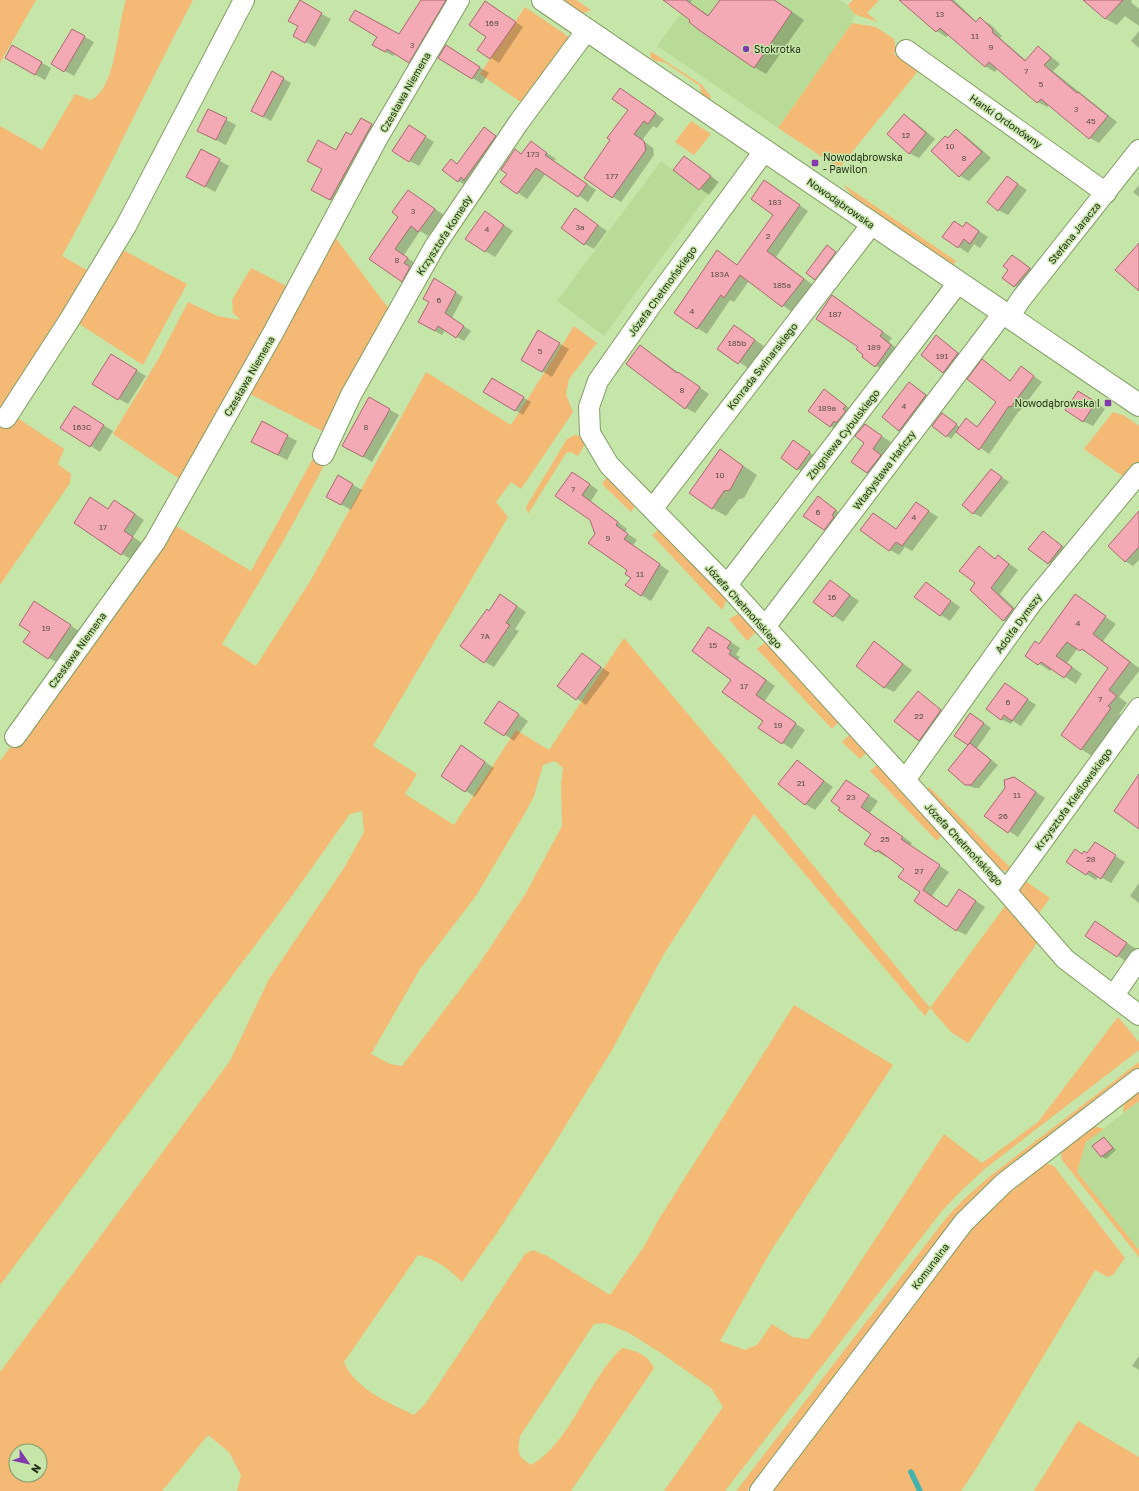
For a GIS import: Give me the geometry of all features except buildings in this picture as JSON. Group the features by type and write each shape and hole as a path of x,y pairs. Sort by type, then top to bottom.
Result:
{"street":[{"path":"6,418 70,319 126,226 244,0"},
{"name":"Czesława Niemena","path":"15,737 155,542 273,333 377,139 459,0"},
{"name":"Nowodąbrowska","path":"543,0 1139,406"},
{"name":"Krzysztofa Komedy","path":"323,455 351,395 435,246 519,122 587,30"},
{"name":"Hanki Ordonówny","path":"906,50 1106,193"},
{"name":"Józefa Chełmońskiego","path":"765,150 652,304 598,381 589,408 590,433 609,465 653,508 727,585 1006,890 1065,959 1139,1015"},
{"name":"Stefana Jaracza","path":"1006,315 1021,300 1139,150"},
{"name":"Konrada Swinarskiego","path":"653,508 872,224"},
{"name":"Zbigniewa Cybulskiego","path":"727,585 958,283"},
{"name":"Władysława Hańczy","path":"765,627 1006,315"},
{"name":"Adolfa Dymszy","path":"905,780 1031,604 1139,472"},
{"name":"Krzysztofa Kieślowskiego","path":"1006,890 1139,708"},
{"path":"1114,995 1139,959"},
{"name":"Komunalna","path":"760,1491 964,1222 1004,1183 1139,1079"}],"shaded area":[{"path":"0,0 36,0 0,63"},
{"path":"126,0 193,0 62,256 94,274 13,415 64,449 58,464 71,474 70,483 0,585 0,126 42,150 75,94 91,100 100,93 111,70"},
{"path":"561,0 576,0 591,10 582,14"},
{"path":"691,0 840,0 848,5 854,14 852,23 778,128 657,46"},
{"path":"853,0 879,0 867,13 878,22 854,14 848,5"},
{"path":"525,7 572,39 525,105 480,74"},
{"path":"852,23 876,27 894,39 896,50 894,54 918,71 839,168 778,128"},
{"path":"650,51 702,85 711,97 710,100 702,95 700,86 664,62 655,61 651,58"},
{"path":"691,121 711,134 694,155 675,142"},
{"path":"661,161 699,190 711,176 717,182 604,336 557,301"},
{"path":"843,184 956,261 952,266 858,203"},
{"path":"332,233 392,313 326,433 246,392"},
{"path":"117,247 187,284 143,365 73,320"},
{"path":"251,268 292,289 184,482 113,434 159,358 188,302 217,316 241,320 233,313 232,300"},
{"path":"574,326 597,343 569,379 566,395 573,412 521,489 511,482 496,502 508,517 373,746 417,774 405,794 454,825 516,730 549,750 624,638 725,758 930,1008 925,1016 754,814 664,954 612,1050 497,1233 462,1282 442,1265 431,1259 418,1255 344,1362 349,1372 356,1380 374,1394 414,1415 426,1403 525,1254 533,1250 547,1256 610,1295 645,1245 659,1219 794,1005 893,1065 772,1249 720,1341 745,1350 757,1345 772,1324 792,1337 808,1339 819,1325 944,1134 982,1163 1038,1122 1118,1017 1139,1042 1139,1050 986,1168 942,1211 725,1491 664,1491 723,1407 711,1388 661,1353 629,1333 605,1323 594,1324 520,1436 518,1446 519,1453 523,1459 531,1465 545,1455 557,1442 599,1376 622,1348 637,1352 648,1359 654,1368 571,1491 237,1491 241,1475 229,1452 208,1435 162,1491 0,1491 0,1372 230,1061 269,979 344,868 364,832 362,811 350,814 289,900 0,1285 0,761 146,564 171,523 251,571 316,453 327,459 290,529 222,644 256,666 312,578 426,372 511,425","holes":["555,761 563,768 561,784 562,826 526,893 477,967 402,1066 390,1064 371,1054 420,969 476,896 534,796 543,765"]},
{"path":"1113,412 1125,416 1139,426 1139,466 1128,480 1084,449"},
{"path":"575,435 580,436 587,441 578,456 571,452 566,453 528,514 526,507 567,439"},
{"path":"610,473 638,501 631,512 602,484"},
{"path":"662,526 728,597 722,610 652,535"},
{"path":"742,612 759,629 747,641 729,619"},
{"path":"768,640 840,720 832,729 757,649"},
{"path":"852,732 869,750 860,759 842,742"},
{"path":"879,763 944,832 937,841 870,771"},
{"path":"929,787 1012,869 1006,871 999,869 925,791"},
{"path":"1021,878 1050,898 1039,913 1015,894"},
{"path":"1008,902 1039,940 968,1043 951,1032 930,1008"},
{"path":"1139,1062 1139,1069 1049,1139 951,1224 747,1491 736,1491 947,1217 964,1199 990,1176"},
{"path":"1139,1090 1139,1101 1123,1113 1124,1102"},
{"path":"1139,1101 1139,1250 1077,1172 1086,1142"},
{"path":"1094,1126 1104,1129 1086,1142 1077,1172 1139,1250 1139,1257 1062,1160 1061,1151"},
{"path":"1046,1163 1054,1166 1125,1258 1113,1275 1108,1277 1095,1270 976,1469 961,1491 772,1491 983,1214"},
{"path":"1078,1421 1139,1457 1139,1491 1034,1491"}],"waterway":[{"path":"911,1472 920,1491"}],"place":[{"name":"Stokrotka","path":"746,49"},
{"name":"Nowodąbrowska - Pawilon","path":"815,163"},
{"name":"Nowodąbrowska I","path":"1108,403"}]}
